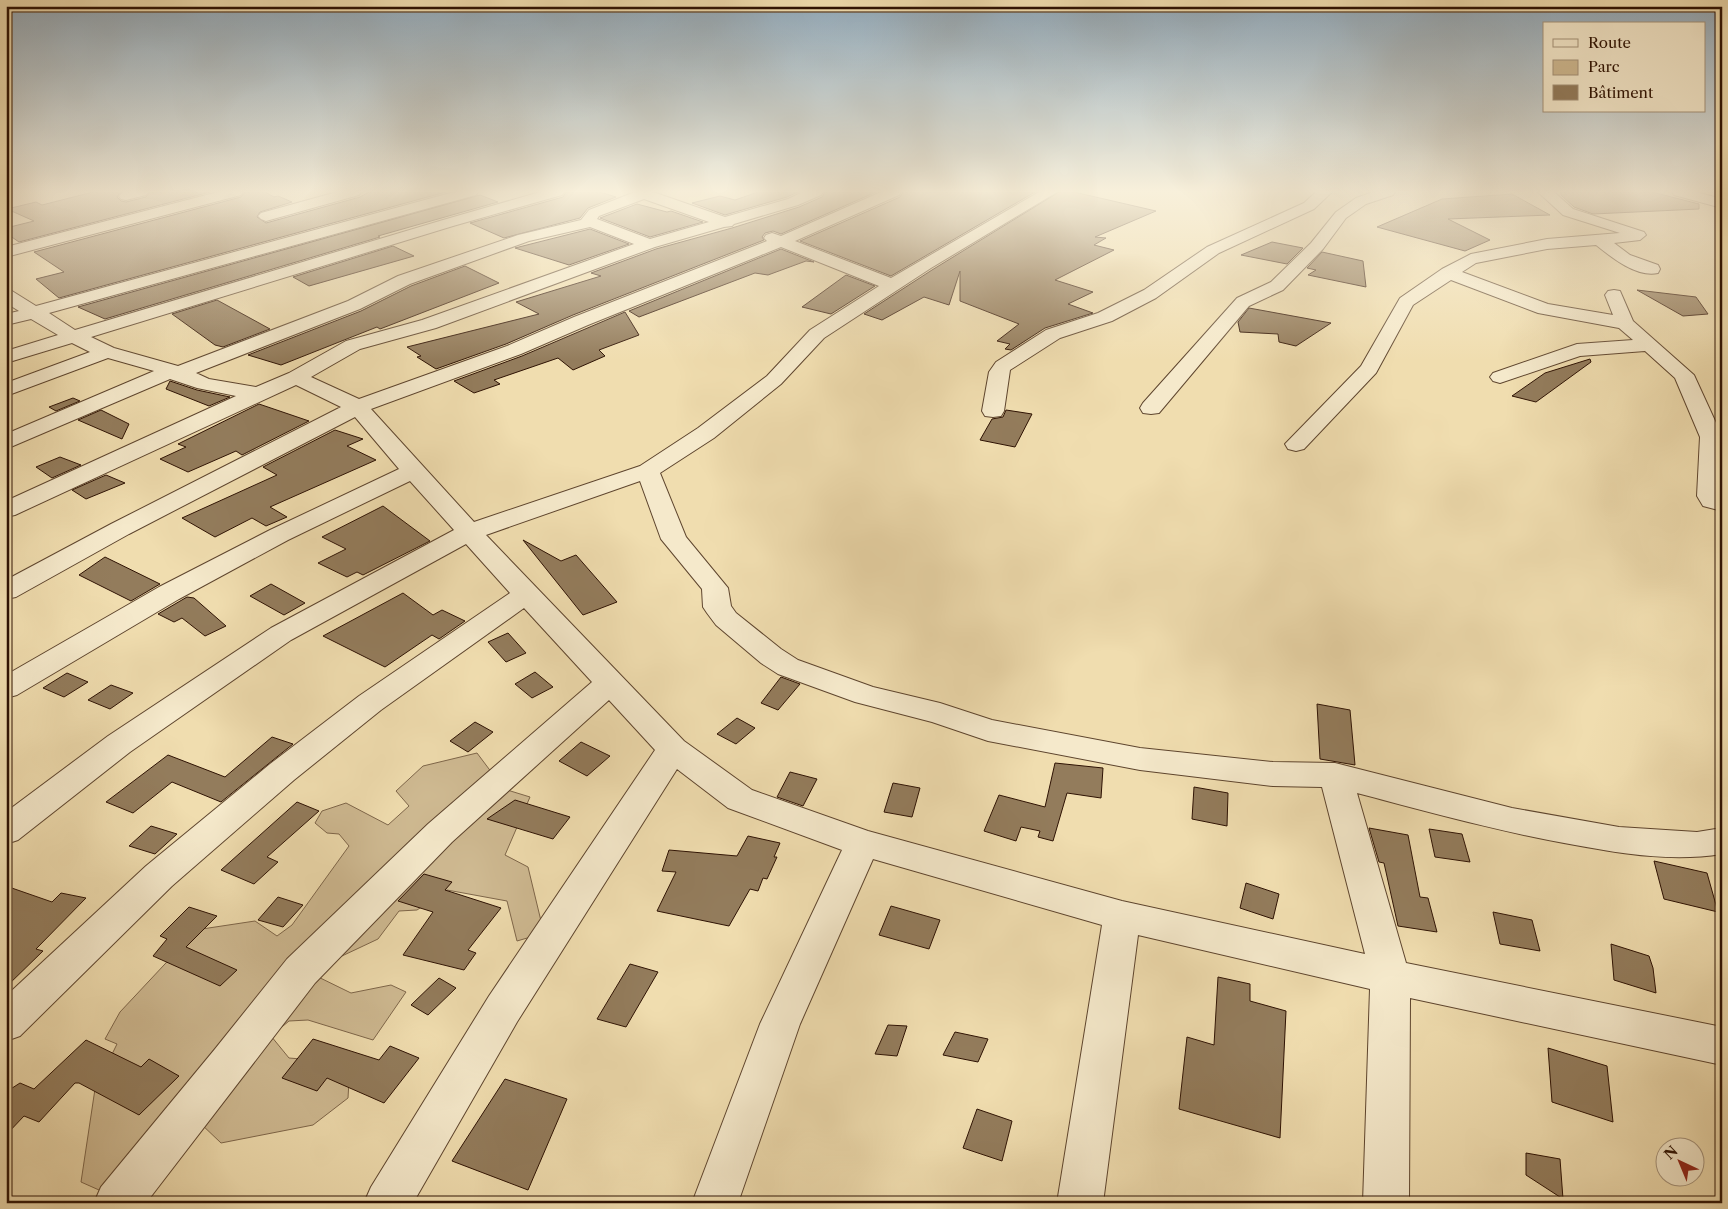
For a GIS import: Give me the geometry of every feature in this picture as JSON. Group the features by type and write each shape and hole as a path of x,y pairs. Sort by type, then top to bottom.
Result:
{"street":[{"path":"6,252 20,248"},
{"path":"6,320 265,248"},
{"path":"6,357 363,248"},
{"path":"6,442 173,372 354,305 404,280 494,248"},
{"path":"6,510 296,377 353,345 428,324 637,248"},
{"path":"6,591 120,529 358,407 474,366 581,320 763,248"},
{"path":"801,248 892,284"},
{"path":"6,831 119,744 281,634 470,532 648,471 706,433 774,380 812,337 892,284 953,248"},
{"path":"993,411 998,372 1004,366 1052,334 1105,317 1150,294 1216,248"},
{"path":"1152,408 1243,302 1277,286 1315,248"},
{"path":"1296,444 1369,369 1406,302 1471,259 1491,253 1519,248"},
{"path":"1610,248 1621,257 1652,269"},
{"path":"1448,273 1544,308 1626,324"},
{"path":"6,295 72,336 107,352 149,362 204,384 258,394"},
{"path":"1614,295 1626,324 1684,375 1711,436 1709,496 1712,500 1722,504"},
{"path":"1500,377 1577,350 1648,345"},
{"path":"6,390 107,352"},
{"path":"296,377 358,407 413,471 526,594 673,748 740,799 863,843 1122,916 1390,978 1722,1046"},
{"path":"6,688 169,594 279,535 413,471"},
{"path":"648,471 674,539 715,588 717,606 720,612 771,656 788,667 866,695 940,713 988,730 1150,760 1273,774 1335,775 1512,820 1618,840 1697,845 1722,840"},
{"path":"6,1023 159,876 282,772 370,703 526,594"},
{"path":"117,1203 230,1063 301,971 440,833 610,682"},
{"path":"387,1203 503,1009 673,748"},
{"path":"1335,775 1390,978 1386,1203"},
{"path":"715,1203 780,1024 863,843"},
{"path":"1080,1203 1122,916"}],"green space":[{"path":"477,753 504,789 530,797 505,855 528,867 541,921 534,936 517,941 507,901 447,890 417,910 399,911 378,939 308,972 351,993 391,985 406,992 373,1040 308,1020 289,1021 271,1036 289,1058 350,1063 348,1098 313,1125 221,1143 199,1122 128,1179 99,1190 81,1182 95,1089 117,1044 105,1039 120,1012 179,949 202,929 255,921 277,936 292,925 349,846 339,834 327,833 315,823 322,811 346,803 388,825 409,806 396,791 423,766"}],"building":[{"path":"47,248 240,248 59,298 36,279 64,272 34,252"},
{"path":"288,248 342,248 105,319 78,307"},
{"path":"385,248 398,248 414,256 309,286 293,277"},
{"path":"516,248 616,248 569,265"},
{"path":"743,248 573,315 506,344 436,369 417,357 421,356 407,347 539,314 516,302 601,276 591,273 656,249"},
{"path":"819,248 938,248 891,276"},
{"path":"967,248 1108,248 1114,250 1055,280 1093,292 1068,304 1093,313 1045,328 1011,350 1005,349 1010,344 997,341 1019,324 960,301 960,271 949,305 924,297 882,320 864,314"},
{"path":"1257,248 1303,248 1287,264 1241,255"},
{"path":"1456,248 1471,248 1465,251"},
{"path":"781,249 814,262 806,261 768,275 755,273 639,317 629,311"},
{"path":"1322,252 1363,261 1366,287 1308,275 1316,270 1307,268"},
{"path":"465,266 499,283 380,329 377,327 281,365 248,355 361,311 411,286"},
{"path":"846,275 875,286 831,314 802,307"},
{"path":"1637,290 1696,297 1708,314 1683,316"},
{"path":"217,300 270,329 223,347 215,345 172,314"},
{"path":"1249,308 1331,323 1296,346 1279,342 1278,334 1240,332 1238,322"},
{"path":"625,312 639,335 599,350 605,356 573,370 558,358 494,380 500,384 474,393 454,381 522,356"},
{"path":"1590,359 1591,362 1536,402 1512,396 1545,373"},
{"path":"170,381 197,390 230,397 209,406 166,389"},
{"path":"73,398 80,401 56,411 49,407"},
{"path":"259,404 309,421 242,455 236,451 188,472 160,459 186,447 178,444"},
{"path":"101,410 129,424 122,439 78,420"},
{"path":"1006,410 1032,414 1015,447 980,440 992,419 1003,417"},
{"path":"335,430 363,439 347,446 376,460 270,507 287,517 266,526 252,518 215,537 182,518 277,475 263,467"},
{"path":"60,457 81,465 52,478 36,467"},
{"path":"106,475 125,483 86,499 72,490"},
{"path":"383,506 430,541 363,575 357,572 347,577 318,563 346,549 322,537"},
{"path":"523,540 561,561 576,555 617,602 583,615"},
{"path":"105,557 160,584 131,601 79,575"},
{"path":"271,584 305,603 284,615 250,596"},
{"path":"403,593 433,615 442,610 465,621 439,639 432,635 385,667 323,636"},
{"path":"187,597 194,598 226,626 205,636 182,618 174,622 158,614"},
{"path":"508,633 526,653 506,662 488,642"},
{"path":"535,672 553,687 532,698 515,684"},
{"path":"67,673 88,682 64,697 43,688"},
{"path":"781,677 800,684 778,710 761,703"},
{"path":"111,685 133,693 110,709 88,700"},
{"path":"1317,704 1350,710 1355,765 1320,759"},
{"path":"737,718 755,728 736,744 717,734"},
{"path":"475,722 493,732 468,752 450,741"},
{"path":"272,737 293,744 221,802 172,782 133,813 106,802 168,755 225,777"},
{"path":"581,742 610,756 587,776 559,761"},
{"path":"1055,763 1103,768 1101,798 1067,793 1053,841 1038,837 1040,831 1021,827 1016,841 984,831 999,795 1045,807"},
{"path":"790,772 817,779 803,806 777,797"},
{"path":"893,783 920,788 912,817 884,812"},
{"path":"1194,787 1228,793 1227,826 1192,819"},
{"path":"515,800 570,817 553,839 487,819"},
{"path":"297,802 319,811 267,857 278,862 254,884 221,870"},
{"path":"151,826 177,834 155,854 129,846"},
{"path":"1369,828 1408,835 1420,897 1428,898 1437,932 1398,926 1384,863 1379,862"},
{"path":"1429,829 1462,834 1470,862 1435,857"},
{"path":"748,836 780,843 774,857 777,857 767,879 763,878 758,891 750,889 729,926 657,911 676,872 662,871 669,850 737,856"},
{"path":"1654,861 1707,873 1718,912 1664,899"},
{"path":"424,874 452,882 445,890 501,908 468,950 476,953 464,970 403,955 433,912 398,901"},
{"path":"1246,883 1279,894 1273,919 1240,908"},
{"path":"6,886 52,902 61,893 86,898 36,949 43,951 6,987"},
{"path":"278,897 303,905 283,927 258,920"},
{"path":"891,906 940,920 929,949 879,935"},
{"path":"189,907 217,916 186,947 237,970 220,986 153,956 167,939 160,936"},
{"path":"1493,912 1532,920 1540,951 1500,944"},
{"path":"1611,944 1649,956 1653,968 1656,993 1614,980"},
{"path":"630,964 658,972 626,1027 597,1019"},
{"path":"1218,977 1250,984 1250,1001 1286,1011 1280,1138 1179,1109 1187,1037 1214,1045"},
{"path":"439,978 456,988 428,1015 411,1005"},
{"path":"888,1025 907,1026 897,1056 875,1054"},
{"path":"955,1032 988,1039 978,1062 943,1055"},
{"path":"313,1039 379,1060 390,1046 419,1058 384,1103 327,1078 317,1091 282,1078"},
{"path":"86,1040 141,1067 149,1059 179,1076 139,1115 79,1083 75,1083 39,1122 24,1116 6,1135 6,1092 20,1083 34,1089"},
{"path":"1548,1048 1607,1066 1613,1122 1552,1102"},
{"path":"505,1079 567,1099 528,1190 452,1161"},
{"path":"977,1109 1012,1121 1002,1161 963,1148"},
{"path":"1526,1153 1560,1159 1563,1199 1526,1175"}]}
